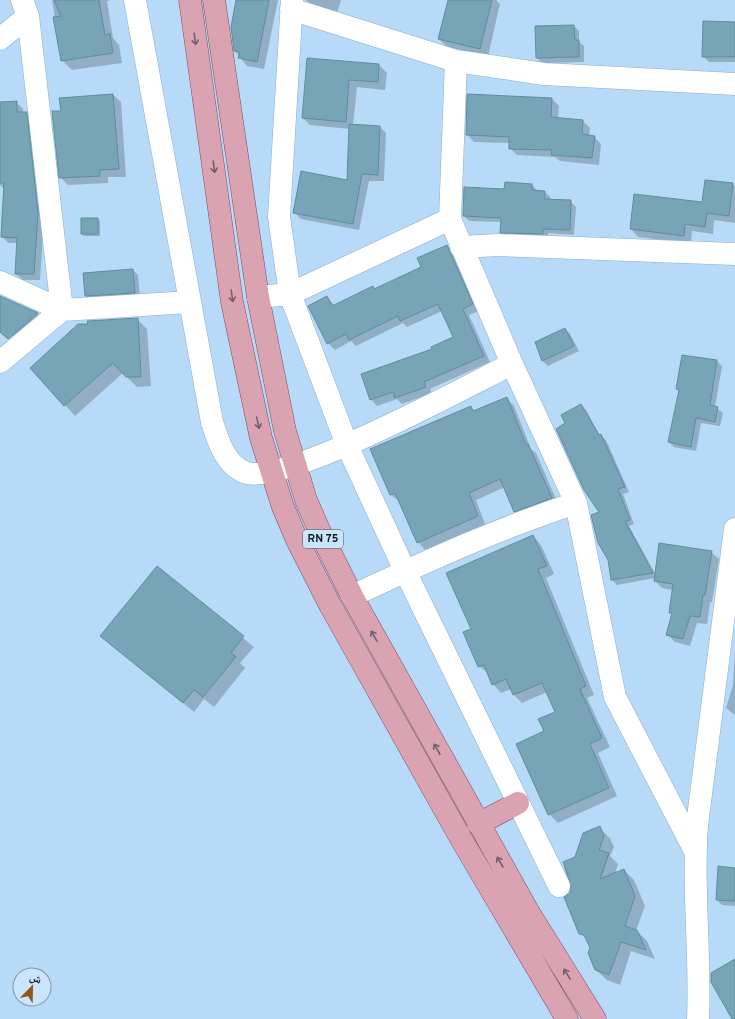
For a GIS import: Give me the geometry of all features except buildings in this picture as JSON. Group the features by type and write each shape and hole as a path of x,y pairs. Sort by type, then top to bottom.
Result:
{"main road":[{"name":"RN 75","path":"190,0 232,302 255,409 272,472 297,540 316,579 456,830 565,1015"},
{"name":"RN 75","path":"214,0 258,297 277,395 295,466 320,532 352,596 529,913 590,1010"},
{"path":"478,824 518,803"},
{"path":"565,1015 590,1010"}],"street":[{"path":"135,0 212,422 220,444 231,464 241,471 253,474 272,472 295,466 347,445 512,364"},
{"path":"559,886 405,571 347,445 290,294 279,217 292,5 456,61 544,74 735,84"},
{"path":"25,8 62,310"},
{"path":"0,39 25,8"},
{"path":"456,61 450,219 512,364 576,503 615,697 695,851"},
{"path":"258,297 290,294 450,219"},
{"path":"461,247 498,245 735,254"},
{"path":"0,282 62,310 190,302"},
{"path":"0,362 62,310"},
{"path":"352,596 405,571 538,515 576,503"},
{"path":"698,1019 699,974 695,851 697,825 735,529"}]}
